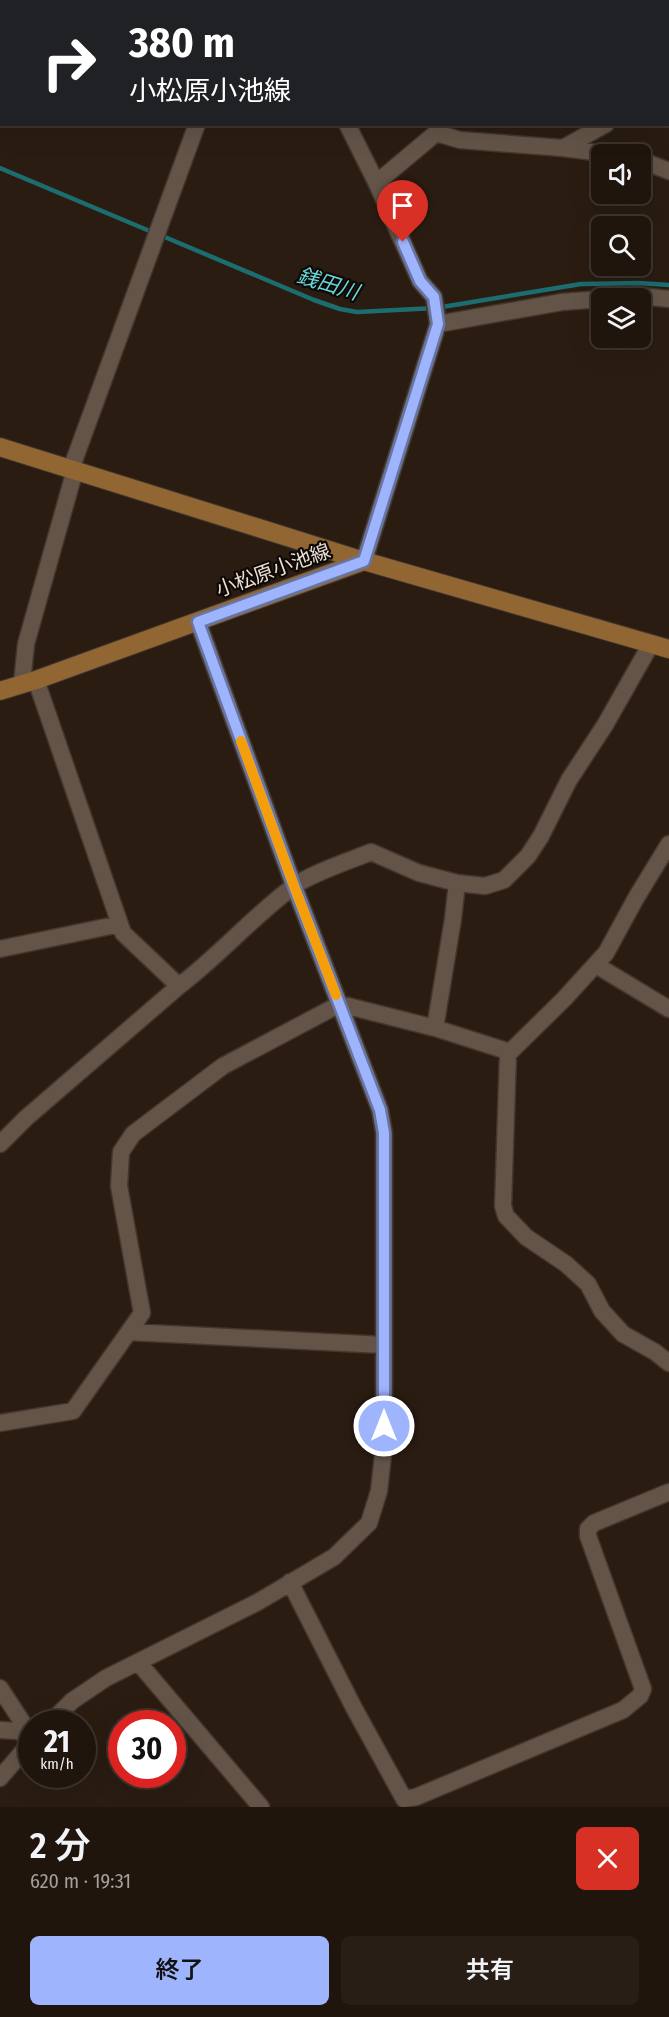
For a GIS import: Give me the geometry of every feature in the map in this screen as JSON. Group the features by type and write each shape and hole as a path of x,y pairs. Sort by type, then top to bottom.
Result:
{"main road":[{"path":"0,447 364,561 660,647"},
{"name":"小松原小池線","path":"0,691 364,561"}],"street":[{"path":"179,986 123,933 29,681 26,644 73,469 196,126"},
{"path":"348,126 377,184 420,281 434,297 438,324 364,561"},
{"path":"563,148 602,126"},
{"path":"377,184 439,129 460,140 591,152"},
{"path":"651,164 669,171"},
{"path":"651,297 669,299"},
{"path":"438,324 562,302 591,300"},
{"path":"63,1710 72,1701 106,1678 256,1603 334,1557 369,1523 379,1491 384,1446 384,1133 380,1110 294,886 198,622"},
{"path":"0,1144 26,1118 294,886 370,852 418,873 457,883 485,886 504,880 528,856 541,836 569,780 660,647"},
{"path":"669,844 606,953 508,1054 503,1206 506,1216 526,1237 566,1264 588,1284 602,1311 623,1334 655,1352 669,1363"},
{"path":"435,1028 457,883"},
{"path":"0,949 120,924"},
{"path":"596,965 669,1009"},
{"path":"0,1423 73,1411 142,1313 119,1186 121,1152 133,1134 223,1066 340,1004 435,1028 504,1050 508,1054"},
{"path":"129,1332 384,1345"},
{"path":"290,1582 354,1708 404,1799 416,1797 624,1710 640,1696 643,1689 588,1536 588,1529 594,1523 669,1492"},
{"path":"138,1662 261,1807"},
{"path":"0,1688 18,1717"},
{"path":"0,1730 18,1731"},
{"path":"0,1778 18,1756"}],"waterway":[{"name":"銭田川","path":"0,168 152,232"},
{"name":"銭田川","path":"160,235 314,300 357,312 436,308 581,284 669,285"}],"slow traffic":[{"path":"241,741 336,995"}],"route":[{"path":"384,1426 384,1133 380,1110 294,886 198,622 364,561 434,330 438,324 434,297 420,281 403,242"}]}
